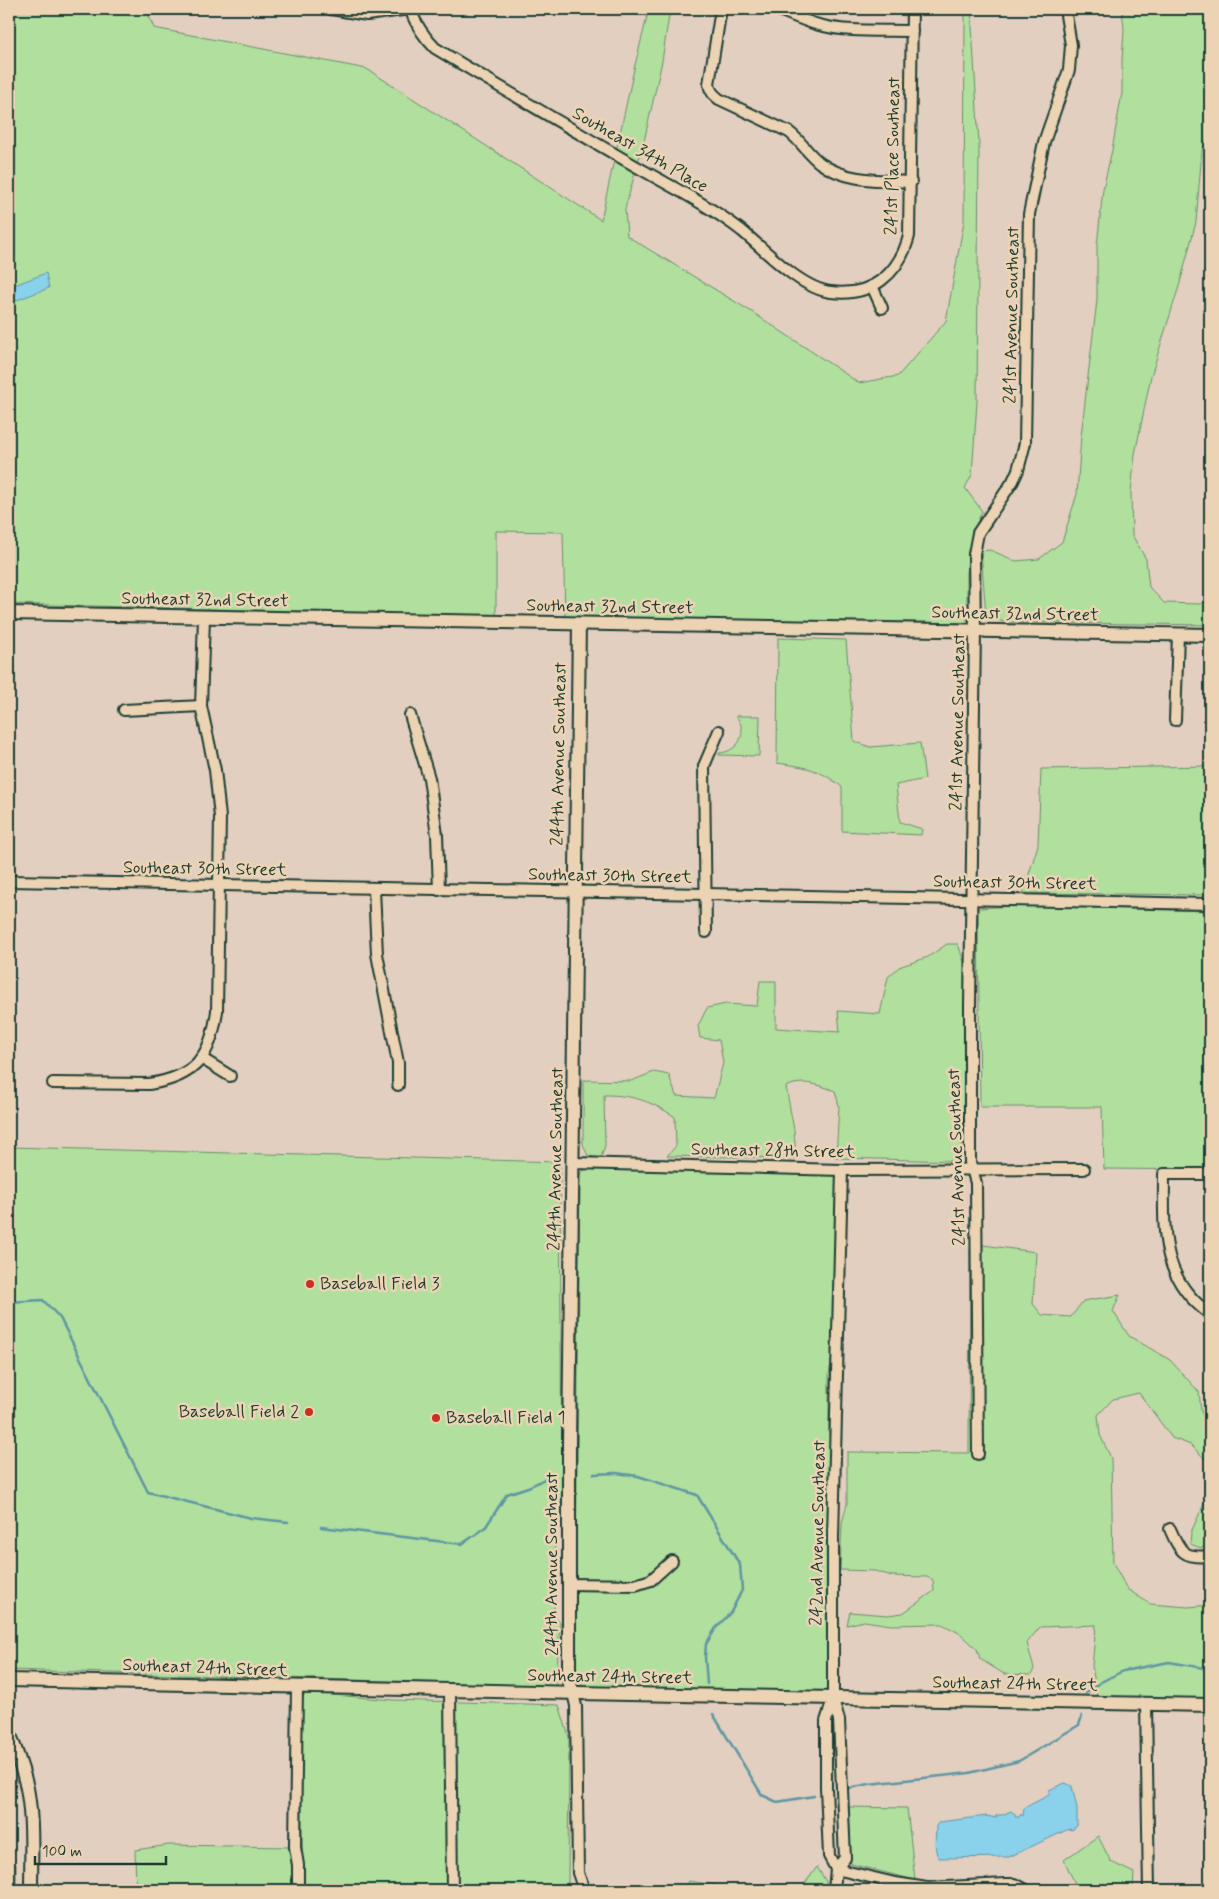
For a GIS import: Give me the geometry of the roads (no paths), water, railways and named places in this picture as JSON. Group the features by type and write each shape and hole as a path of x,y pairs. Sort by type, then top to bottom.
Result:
{"street":[{"path":"331,9 367,15 410,9"},
{"name":"Southeast 34th Place","path":"410,9 421,32 435,48 726,219 802,281 821,290 831,292 856,291 870,287"},
{"path":"721,9 709,89 718,99 790,132 799,139 811,155 838,173 856,178 911,182"},
{"path":"776,9 811,23 828,27 848,30 912,31"},
{"name":"241st Place Southeast","path":"870,287 882,280 895,268 906,248 911,220 912,9"},
{"name":"241st Avenue Southeast","path":"978,1454 976,1183 970,1162 975,631 973,567 978,533 1013,481 1025,443 1029,214 1044,142 1068,70 1071,45 1065,9"},
{"path":"870,287 882,308"},
{"name":"Southeast 32nd Street","path":"9,613 1210,635"},
{"path":"53,1083 149,1084 165,1082 188,1071 202,1058 212,1042 217,1011 220,817 218,790 201,706 204,618"},
{"name":"244th Avenue Southeast","path":"572,1693 570,1681 569,1584 579,624"},
{"path":"1175,720 1178,634"},
{"path":"124,710 201,706"},
{"path":"410,716 429,778 437,835 439,890"},
{"path":"706,932 704,766 719,731"},
{"name":"Southeast 30th Street","path":"9,882 972,898 1210,904"},
{"path":"374,889 378,962 398,1063 398,1085"},
{"path":"202,1058 230,1076"},
{"name":"Southeast 28th Street","path":"574,1163 842,1170 1084,1169"},
{"name":"242nd Avenue Southeast","path":"836,1869 845,1858 839,1720 834,1699 834,1537 842,1170"},
{"path":"1210,1174 1164,1174 1164,1232 1167,1251 1181,1283 1190,1297 1210,1314"},
{"path":"1170,1529 1178,1546 1185,1554 1200,1557 1210,1556"},
{"path":"569,1584 635,1585 651,1580 672,1561"},
{"name":"Southeast 24th Street","path":"9,1680 297,1688 1210,1705"},
{"path":"297,1688 295,1847 298,1865 298,1890"},
{"path":"450,1691 452,1890"},
{"path":"572,1693 576,1706 578,1873 584,1890"},
{"name":"242nd Avenue Southeast","path":"834,1699 826,1721 829,1856 836,1869 834,1890"},
{"path":"1146,1703 1149,1890"},
{"path":"9,1732 20,1762 28,1794 31,1831 31,1890"},
{"path":"836,1869 895,1883 927,1888 1006,1884 1024,1889"}],"water":[{"path":"46,273 49,288 9,303 9,287"},
{"path":"1065,1783 1072,1786 1077,1808 1077,1826 1072,1830 1069,1829 1009,1857 939,1858 937,1855 935,1843 936,1826 939,1822 987,1816 996,1818 996,1815 1002,1815 1011,1811 1015,1814 1015,1817 1019,1817 1021,1814 1023,1816 1024,1808 1049,1795 1049,1790"}],"waterway":[{"path":"9,1302 43,1300 60,1318 148,1492 251,1518 288,1522"},
{"path":"594,1474 616,1473 638,1476 697,1495 740,1565 742,1590 731,1612 716,1628 706,1644 707,1684"},
{"path":"321,1527 462,1544 485,1528 507,1494 531,1486 552,1475"},
{"path":"1086,1693 1101,1682 1123,1671 1169,1662 1210,1669"},
{"path":"713,1714 762,1795 777,1802 814,1796"},
{"path":"850,1788 869,1784 969,1773 1019,1761 1079,1725 1082,1716"}],"place":[{"name":"Baseball Field 3","path":"310,1284"},
{"name":"Baseball Field 2","path":"309,1412"},
{"name":"Baseball Field 1","path":"436,1418"}]}
